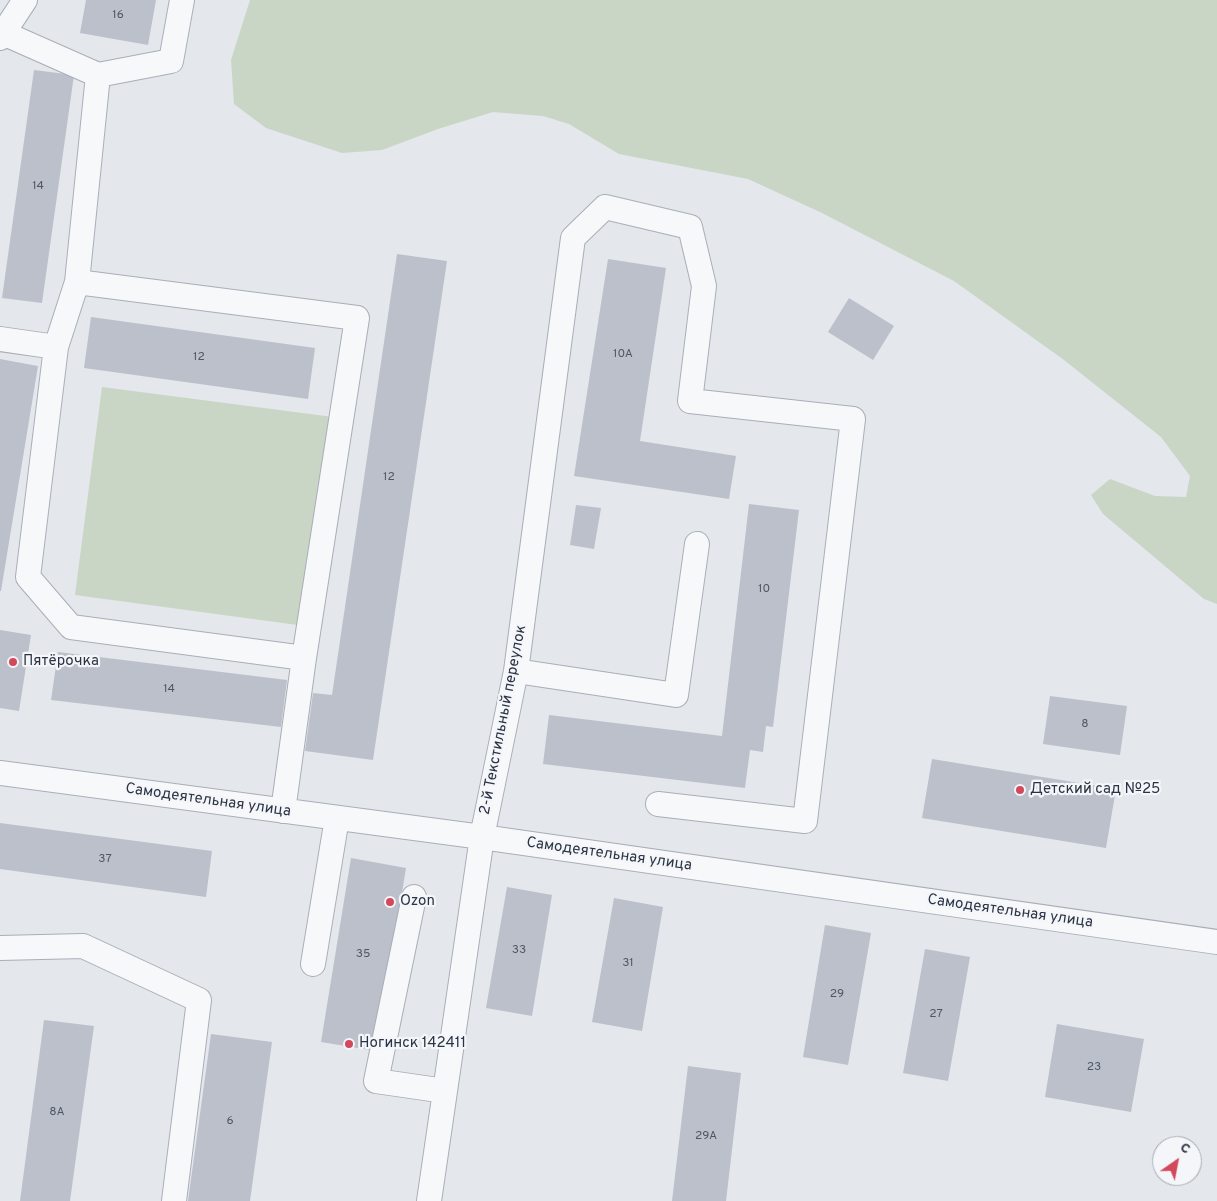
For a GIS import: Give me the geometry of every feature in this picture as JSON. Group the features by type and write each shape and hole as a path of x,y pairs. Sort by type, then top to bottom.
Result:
{"street":[{"path":"25,0 2,36 98,75 171,61 182,0"},
{"path":"98,75 77,282 56,347 28,577 71,627 304,658"},
{"name":"2-й Текстильный переулок","path":"429,1201 482,837 516,671 573,238 605,206 690,227 704,286 690,401 853,419 806,821 658,804"},
{"path":"77,282 357,318 304,658 283,811"},
{"path":"0,339 56,347"},
{"path":"516,671 676,695 697,544"},
{"name":"Самодеятельная улица","path":"0,773 482,837 1217,942"},
{"path":"313,964 337,818"},
{"path":"414,897 376,1081 445,1092"},
{"path":"0,948 84,946 199,1000 174,1201"}],"green space":[{"path":"250,0 1217,0 1217,604 1204,599 1103,514 1091,495 1110,479 1155,496 1186,497 1190,476 1161,437 1064,360 954,281 822,213 748,179 619,154 569,124 543,116 493,112 438,129 382,150 342,153 266,128 234,104 231,60"},
{"path":"102,387 333,417 305,626 75,595"}],"building":[{"path":"86,0 156,0 148,45 80,33"},
{"path":"34,70 74,75 42,303 2,298"},
{"path":"397,254 447,261 373,760 305,751 313,693 332,695"},
{"path":"608,259 666,268 640,441 736,456 729,499 574,476"},
{"path":"849,298 894,326 873,360 828,332"},
{"path":"91,317 315,348 308,399 84,368"},
{"path":"0,359 38,366 1,591 0,591"},
{"path":"749,504 799,510 773,727 766,726 763,752 750,750 745,788 543,764 549,715 722,736"},
{"path":"576,505 601,508 594,549 570,545"},
{"name":"Пятёрочка","path":"0,630 31,635 19,711 0,708"},
{"path":"58,652 287,680 281,727 51,700"},
{"path":"1050,696 1127,706 1120,755 1043,744"},
{"path":"932,759 1116,789 1106,848 922,818"},
{"path":"0,823 212,851 206,897 0,869"},
{"path":"351,858 406,868 376,1051 321,1042"},
{"path":"507,887 552,895 532,1016 486,1008"},
{"path":"614,898 663,907 642,1031 592,1022"},
{"path":"825,925 871,933 848,1065 803,1057"},
{"path":"925,949 970,957 948,1081 903,1073"},
{"path":"44,1020 94,1026 70,1201 20,1201"},
{"path":"1057,1024 1144,1039 1131,1112 1045,1097"},
{"path":"211,1034 272,1042 250,1201 188,1201"},
{"path":"688,1066 741,1073 726,1201 672,1201"}],"place":[{"name":"Пятёрочка","path":"13,662"},
{"name":"Детский сад №25","path":"1020,790"},
{"name":"Ozon","path":"390,902"},
{"name":"Ногинск 142411","path":"349,1044"}]}
